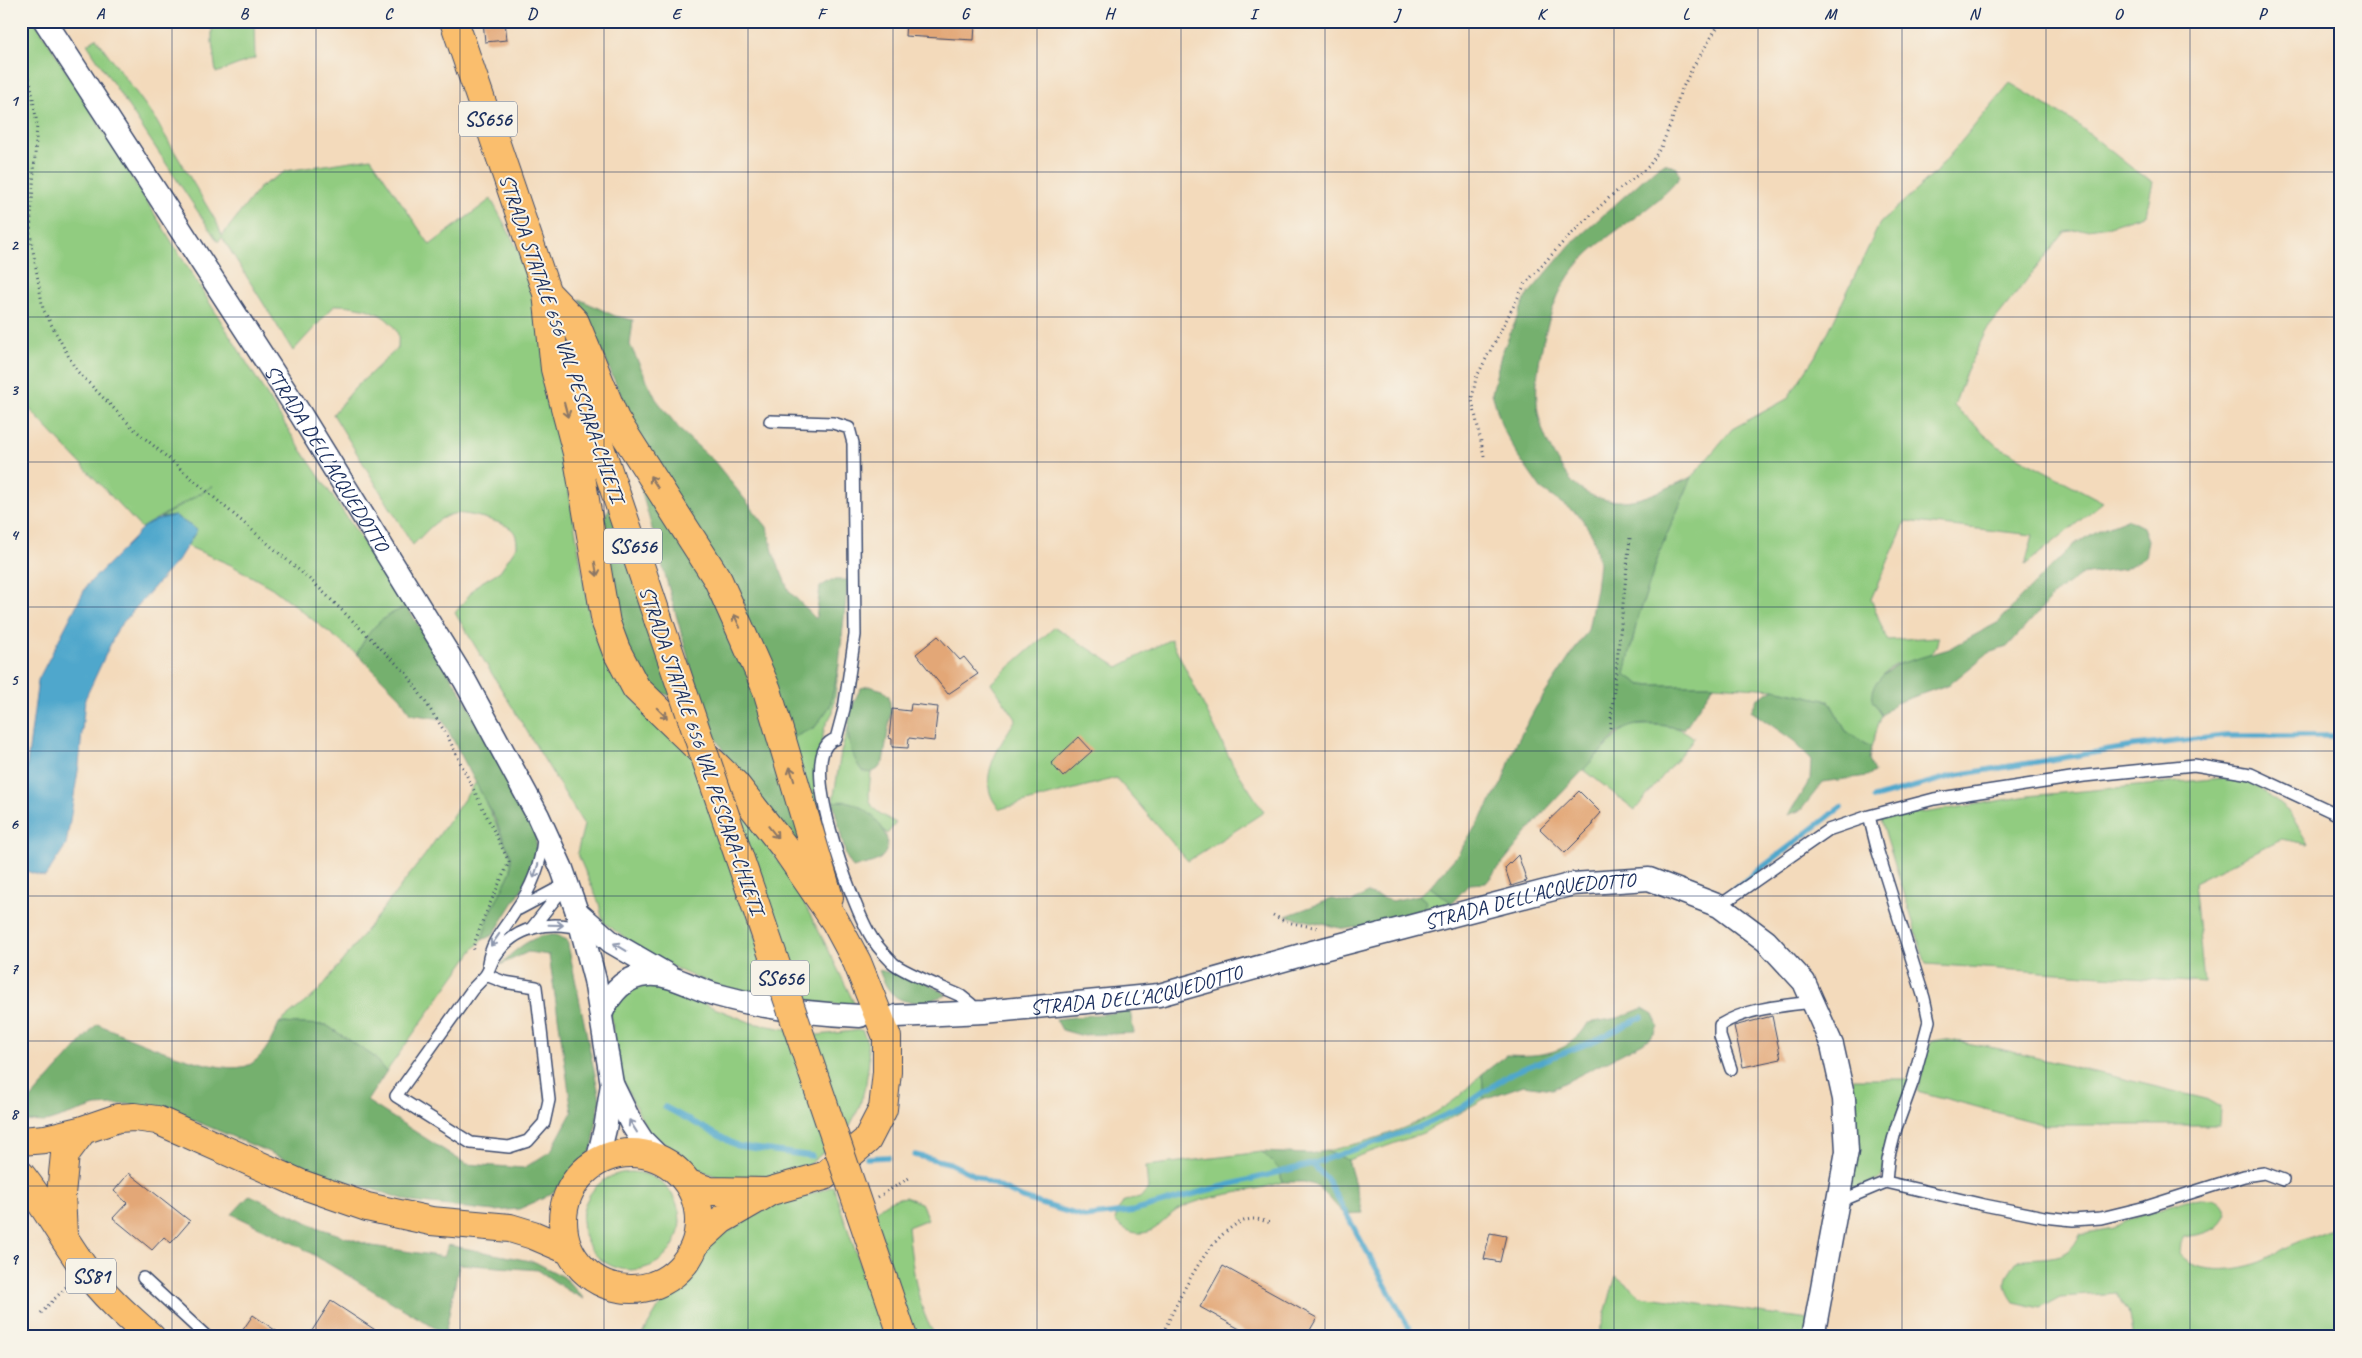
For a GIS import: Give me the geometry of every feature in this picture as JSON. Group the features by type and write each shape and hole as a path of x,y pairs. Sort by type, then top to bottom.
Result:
{"main road":[{"name":"STRADA STATALE 656 VAL PESCARA-CHIETI","path":"454,21 902,1337"},
{"path":"547,293 574,322 596,378 615,419 718,580 741,630 767,690 835,921"},
{"path":"547,293 555,369 577,453 606,623 616,650 636,688 734,784 785,848 835,921 857,962 888,1037 888,1072 883,1109 867,1140 824,1176 771,1192 721,1220 697,1242"},
{"path":"21,1168 32,1149 83,1130 118,1118 134,1117 157,1120 172,1125 301,1184 367,1207 431,1221 510,1228 568,1250"},
{"path":"21,1173 40,1167 44,1144"},
{"path":"44,1144 61,1194 64,1236"},
{"path":"619,1154 642,1154 664,1162 678,1171 689,1184 698,1203 700,1222 697,1242 686,1263 669,1279 647,1288 624,1290 601,1283 582,1270 568,1250 563,1233 562,1215 566,1197 579,1177 597,1162 619,1154"},
{"name":"SS81","path":"21,1173 85,1269 128,1325 151,1337"},
{"path":"689,1184 710,1192 771,1192"},
{"path":"510,1228 532,1220 566,1197"}],"street":[{"name":"STRADA DELL'ACQUEDOTTO","path":"45,21 301,415 465,681 544,829 567,884 580,921 595,980 612,1084 630,1123 642,1140 664,1162"},
{"name":"STRADA DELL'ACQUEDOTTO","path":"897,1016 974,1013 1158,995 1345,943 1573,884 1649,879 1719,906 1766,941 1804,982 1832,1045 1844,1099 1847,1151 1813,1337"},
{"name":"STRADA DELL'ACQUEDOTTO","path":"580,921 611,942 677,980"},
{"name":"STRADA DELL'ACQUEDOTTO","path":"601,1014 607,999 618,987 631,979 654,975 677,980 714,994 754,1005 824,1015 860,1016"},
{"name":"STRADA DELL'ACQUEDOTTO","path":"597,1162 605,1129 612,1084"}],"lane":[{"path":"770,421 833,423 849,428 853,443 855,635 844,709 836,738 831,740 823,750 822,784 829,829 844,875 869,934 894,964 961,996 971,1004 974,1013"},
{"path":"1719,906 1828,830 1869,816 1934,799 2065,778 2194,765 2251,774 2341,816"},
{"path":"1869,816 1878,852 1924,998 1929,1021 1913,1081 1896,1128 1888,1160 1886,1182"},
{"path":"486,975 490,947 517,909 534,879 542,852 544,829"},
{"path":"517,909 567,884"},
{"path":"531,928 567,884"},
{"path":"486,975 504,982 536,988 548,1100 544,1123 528,1141 509,1148 472,1143 396,1096 472,990 486,975 496,955 511,939 531,928 580,921"},
{"path":"1730,1069 1720,1036 1720,1025 1733,1018 1757,1010 1813,1002"},
{"path":"1836,1203 1886,1182 2044,1217 2073,1220 2110,1216 2244,1176 2264,1173 2283,1180"},
{"path":"143,1278 207,1337"}],"path":[{"path":"1484,456 1472,399 1476,378 1525,284 1566,239 1611,196 1649,166 1661,147 1680,93 1693,67 1721,21"},
{"path":"21,66 30,80 37,124 30,233 43,309 76,370 134,429 314,583 408,674 447,735 509,862 484,917 473,947 486,975"},
{"path":"1610,728 1630,538"},
{"path":"1273,916 1286,922 1337,932 1345,943"},
{"path":"872,1202 910,1178"},
{"path":"1161,1337 1201,1261 1216,1242 1231,1228 1254,1219 1271,1223"},
{"path":"41,1313 85,1269"}],"green space":[{"path":"21,21 35,21 294,439 407,607 377,624 366,637 357,654 272,588 231,565 187,546 197,530 175,516 160,518 213,486 141,528 21,400"},
{"path":"212,21 254,21 255,58 216,73 212,42"},
{"path":"96,38 154,117 217,223 222,236 260,187 286,171 371,158 430,245 491,199 520,253 539,312 590,618 628,695 689,746 777,997 710,983 681,971 654,957 603,922 599,903 577,853 584,825 455,613 477,585 500,571 517,546 515,534 510,528 491,520 458,513 436,522 413,545 333,414 355,388 398,348 397,332 386,318 370,310 335,305 293,351 222,237 218,242 87,44"},
{"path":"2010,83 2077,124 2132,168 2153,182 2146,214 2110,226 2065,232 1986,331 1966,372 1954,406 1998,446 2103,502 2025,565 2033,535 1906,521 1871,599 1887,640 1938,637 1936,647 1931,654 1924,658 1899,664 1884,674 1872,700 1882,715 1871,747 1846,731 1829,701 1774,689 1714,685 1641,685 1625,674 1637,621 1661,548 1692,477 1732,429 1787,399 1820,349 1880,223 1935,173"},
{"path":"1665,163 1677,168 1680,177 1652,205 1589,253 1575,267 1564,284 1553,309 1543,341 1538,373 1538,412 1544,434 1566,475 1577,487 1588,494 1606,500 1627,501 1656,493 1692,477 1661,548 1637,621 1625,674 1641,685 1714,685 1684,729 1650,724 1633,726 1618,733 1543,813 1486,883 1469,884 1452,903 1430,887 1458,854 1479,821 1502,783 1515,746 1536,707 1588,630 1599,563 1593,536 1580,516 1541,489 1518,456 1502,427 1492,393 1501,355 1526,297 1571,244 1656,168"},
{"path":"579,299 615,316 633,320 630,345 656,399 681,431 714,461 767,527 774,555 789,591 816,619 820,587 831,580 848,580 839,664 830,706 815,727 792,738 632,421"},
{"path":"639,482 669,518 738,641 814,874 756,802 707,725"},
{"path":"610,508 674,697 656,691 639,674 614,613 601,521"},
{"path":"2127,519 2143,527 2148,540 2145,557 2125,569 2080,575 2055,594 2007,647 1988,653 1950,684 1896,703 1882,715 1872,700 1874,686 1884,674 1899,664 1949,649 1999,622 2073,545 2099,530"},
{"path":"407,607 463,695 536,833 536,855 522,889 493,935 482,940 489,916 511,871 511,856 495,819 442,719 410,714 401,698 357,654 366,637 377,624"},
{"path":"1055,627 1118,667 1171,639 1232,763 1264,812 1188,861 1116,778 1000,809 992,798 989,776 997,752 1016,719 991,683"},
{"path":"839,664 833,712 825,726 819,753 818,791 822,829 792,738 815,727 830,706"},
{"path":"869,686 883,690 889,696 891,713 883,762 878,769 871,773 862,771 856,761 849,740 848,730 849,719 856,698 861,688"},
{"path":"1774,689 1829,701 1846,731 1871,747 1869,760 1874,772 1867,776 1823,782 1801,810 1788,815 1810,780 1811,760 1794,741 1751,711 1757,699"},
{"path":"1643,725 1676,728 1694,738 1635,810 1583,769 1627,726"},
{"path":"848,727 848,740 862,771 871,773 869,792 871,804 879,813 896,823 887,834 864,810 851,804 833,802 841,752"},
{"path":"2234,777 2260,788 2290,813 2308,844 2281,839 2194,882 2204,983 1926,964 1880,816 1929,812 2028,796"},
{"path":"476,782 511,856 511,871 489,916 482,940 386,1072 373,1056 326,1025 279,1023 318,992 425,855"},
{"path":"727,789 793,882 856,1007 801,1000"},
{"path":"833,802 849,802 873,816 884,832 887,841 887,849 880,859 853,868 846,856"},
{"path":"1430,887 1452,903 1424,909 1427,902 1419,895"},
{"path":"1367,893 1392,901 1419,895 1427,902 1424,909 1375,924 1345,929 1286,916 1332,899 1351,903"},
{"path":"545,935 556,935 567,940 600,1099 593,1145 586,1162 569,1182 544,1198 519,1209 494,1211 413,1202 311,1170 193,1120 128,1104 96,1106 46,1122 21,1121 21,1110 97,1024 175,1055 219,1067 238,1068 251,1064 261,1056 279,1023 326,1025 373,1056 386,1072 367,1101 466,1164 524,1168 551,1151 572,1112 549,955 528,952 500,965 521,947"},
{"path":"879,970 922,980 947,995 923,1001 905,1001 897,998 890,991"},
{"path":"652,983 752,1023 818,1035 862,1030 867,1041 869,1060 866,1083 859,1108 846,1133 810,1164 790,1172 752,1180 730,1181 707,1173 690,1164 678,1151 649,1134 619,1073 610,1009 617,995"},
{"path":"1643,1008 1653,1014 1658,1026 1655,1033 1643,1043 1552,1089 1524,1085 1484,1099 1482,1074 1507,1055 1531,1055 1553,1051 1573,1041 1588,1023 1618,1018"},
{"path":"1130,1011 1134,1033 1080,1035 1062,1030 1056,1019"},
{"path":"1944,1039 2000,1049 2206,1099 2220,1107 2219,1125 2045,1125 1917,1091 1930,1042"},
{"path":"1482,1074 1484,1099 1423,1133 1348,1160 1326,1151 1377,1138 1412,1125 1457,1098"},
{"path":"1853,1079 1910,1079 1881,1178 1844,1193 1853,1131"},
{"path":"1326,1151 1348,1160 1363,1213 1344,1214 1318,1186 1304,1182 1282,1182 1280,1170 1262,1152 1309,1154"},
{"path":"1262,1152 1280,1170 1282,1182 1189,1204 1177,1210 1156,1228 1147,1232 1138,1233 1130,1231 1115,1221 1117,1212 1124,1201 1140,1198 1148,1189 1146,1166"},
{"path":"631,1172 650,1176 666,1186 676,1202 680,1221 676,1240 666,1256 650,1266 631,1270 612,1266 596,1256 586,1240 582,1221 586,1202 596,1186 612,1176"},
{"path":"833,1186 885,1337 790,1337 786,1333 783,1337 641,1337 658,1308 712,1242 763,1210 782,1201 803,1197"},
{"path":"250,1195 319,1228 372,1246 444,1257 448,1245 535,1262 564,1277 584,1299 538,1270 459,1264 445,1334 299,1246 232,1214"},
{"path":"905,1197 921,1203 928,1219 908,1227 913,1268 920,1300 924,1314 937,1337 915,1337 874,1214 888,1202"},
{"path":"2200,1198 2217,1201 2223,1205 2227,1214 2219,1225 2209,1232 2184,1237 2180,1243 2179,1254 2187,1262 2210,1269 2223,1270 2249,1266 2270,1258 2283,1249 2341,1225 2341,1337 2133,1337 2128,1311 2116,1293 2061,1297 2041,1308 2014,1302 2007,1290 2006,1280 2018,1260 2046,1258 2062,1254 2069,1250 2080,1234 2113,1228 2131,1219 2186,1200"},
{"path":"1616,1276 1641,1296 1809,1319 1807,1337 1598,1337"}],"water":[{"path":"175,516 197,530 178,560 118,628 85,699 79,765 66,845 45,877 26,871 21,857 21,811 38,680 87,585 147,524"}],"building":[{"path":"483,21 505,21 507,40 485,42"},
{"path":"906,21 975,25 974,40 905,36"},
{"path":"938,636 960,660 964,657 978,674 948,694 916,654"},
{"path":"911,704 938,707 934,741 909,738 908,748 892,747 892,739 889,738 892,709 910,711"},
{"path":"1079,737 1092,751 1063,777 1051,763"},
{"path":"1579,791 1601,813 1592,823 1593,825 1565,853 1540,829"},
{"path":"1518,855 1527,881 1511,886 1505,868"},
{"path":"1772,1016 1781,1059 1743,1067 1734,1026"},
{"path":"129,1173 190,1221 171,1243 164,1237 152,1250 113,1218 127,1203 114,1191"},
{"path":"1490,1233 1506,1236 1500,1262 1484,1259"},
{"path":"1223,1266 1317,1318 1306,1337 1254,1337 1200,1307"},
{"path":"331,1301 386,1337 308,1337"},
{"path":"253,1315 285,1337 238,1337"}],"waterway":[{"path":"1874,798 1956,775 2135,746 2226,736 2341,736"},
{"path":"1734,889 1841,807"},
{"path":"915,1155 949,1163 1023,1198 1084,1217 1134,1211 1312,1164 1419,1127 1461,1108 1512,1073 1594,1041 1642,1017"},
{"path":"665,1107 738,1146 812,1156"},
{"path":"867,1158 888,1157"},
{"path":"1312,1164 1327,1179 1414,1337"}]}
